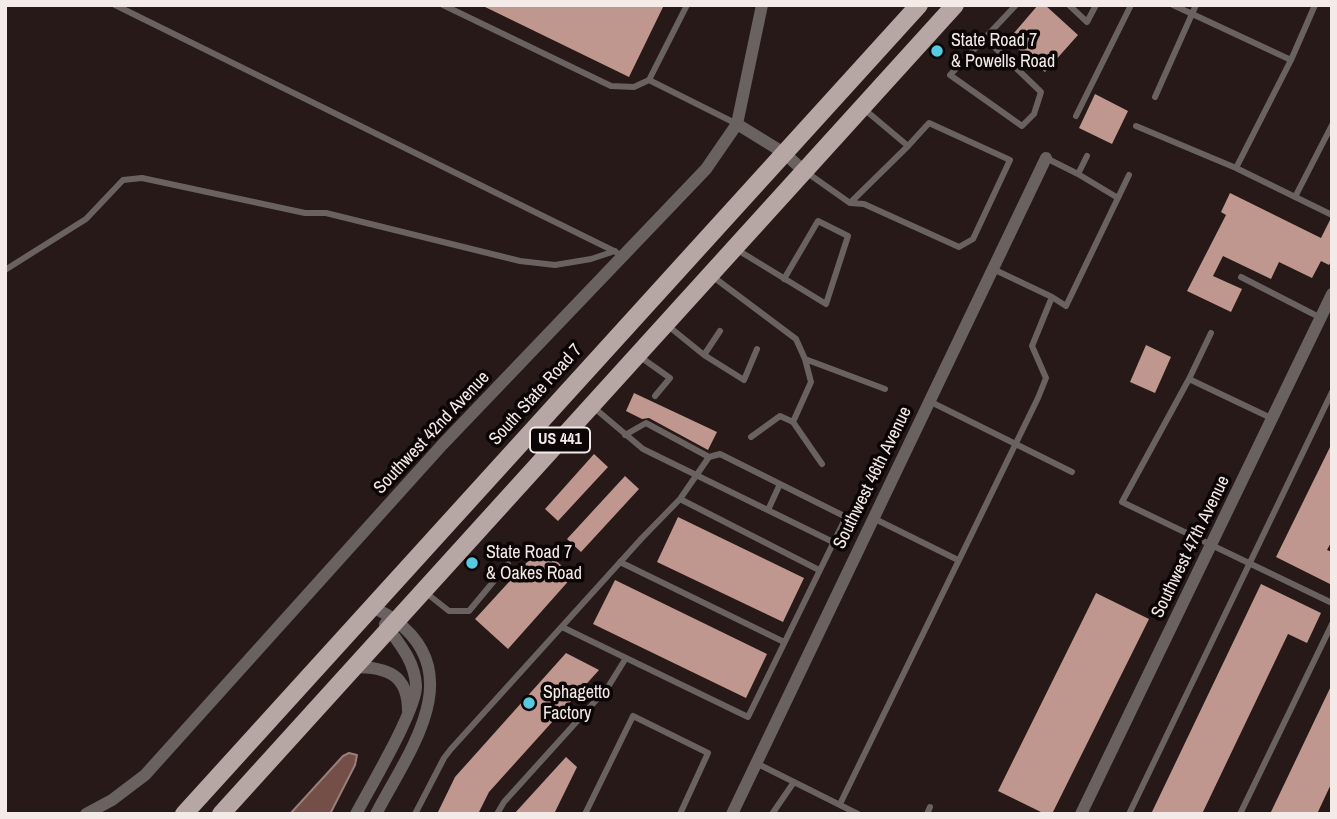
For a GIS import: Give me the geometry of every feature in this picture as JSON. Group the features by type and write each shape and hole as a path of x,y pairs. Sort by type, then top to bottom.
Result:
{"main road":[{"name":"South State Road 7","path":"184,814 919,5"},
{"name":"US 441","path":"221,814 955,5"},
{"path":"591,406 588,386 598,358"}],"street":[{"path":"762,5 737,124 784,153 804,171"},
{"name":"Southwest 42nd Avenue","path":"86,814 112,800 145,775 442,445 620,254 706,169 737,124"},
{"name":"Southwest 46th Avenue","path":"732,814 1046,158"},
{"name":"Southwest 47th Avenue","path":"1081,814 1332,294"},
{"path":"372,607 417,644 428,667 431,688 427,713 376,814"},
{"path":"358,812 415,700 415,677 393,625"},
{"path":"354,667 383,670 400,680 408,698 408,715"}],"lane":[{"path":"115,5 620,254"},
{"path":"443,5 611,86 634,87 649,80 687,5"},
{"path":"984,37 1041,92 1034,114 1022,126 950,75 984,37 1016,5"},
{"path":"1069,5 1087,22 1096,5"},
{"path":"1076,116 1132,5"},
{"path":"1173,5 1291,60"},
{"path":"1155,97 1196,5"},
{"path":"1236,168 1291,60 1314,5"},
{"path":"649,80 737,124"},
{"path":"862,107 908,146"},
{"path":"804,171 850,203 864,204 959,247 973,239 1010,160 929,123 850,203"},
{"path":"1295,197 1332,125"},
{"path":"1136,126 1236,168 1332,215"},
{"path":"1078,174 1087,156"},
{"path":"1046,158 1118,198"},
{"path":"993,269 1066,306 1129,175"},
{"path":"5,270 86,219 123,180 142,178 305,213 326,213 520,261 555,265 620,254"},
{"path":"734,248 784,279 826,304 848,236 818,221 784,279"},
{"path":"710,275 796,339 811,382 793,422"},
{"path":"1241,277 1321,318"},
{"path":"840,804 1046,378 1032,346 1052,297"},
{"path":"666,324 704,355 744,380 757,349"},
{"path":"704,355 720,331"},
{"path":"1211,333 1122,502 1332,603"},
{"path":"638,355 670,378 655,396"},
{"path":"805,359 885,389"},
{"path":"1189,379 1273,419"},
{"path":"1129,814 1332,392"},
{"path":"929,401 1072,472"},
{"path":"591,406 643,449 833,542"},
{"path":"751,437 780,416 793,422 822,464"},
{"path":"625,435 646,424 709,457"},
{"path":"415,814 451,749 562,626 620,562 680,499 709,457 720,454 846,517 748,717 562,626"},
{"path":"768,510 780,484"},
{"path":"680,499 819,570"},
{"path":"873,518 958,560"},
{"path":"620,562 784,642"},
{"path":"424,591 449,611 469,611 508,564"},
{"path":"1240,814 1332,624"},
{"path":"497,814 504,802 608,687 626,658"},
{"path":"585,814 633,716 708,753 680,814"},
{"path":"756,763 858,814"},
{"path":"772,814 794,782"}],"shaded area":[{"path":"349,753 357,755 355,765 330,814 290,814 343,756"}],"building":[{"path":"481,5 664,5 629,77"},
{"path":"1038,5 1045,5 1078,35 1045,72 1008,40"},
{"path":"1095,94 1128,111 1112,144 1079,128"},
{"path":"1230,193 1321,238 1330,220 1332,221 1332,260 1329,265 1321,261 1312,278 1279,262 1271,279 1223,256 1213,276 1242,289 1231,312 1187,291 1226,215 1221,212"},
{"path":"1146,345 1171,357 1155,393 1130,382"},
{"path":"634,393 717,432 708,450 649,418 642,419 626,411"},
{"path":"1332,443 1332,541 1327,550 1332,552 1332,585 1276,557"},
{"path":"594,454 608,467 558,521 545,509"},
{"path":"625,476 639,489 581,552 567,539"},
{"path":"678,517 804,578 783,622 657,562"},
{"path":"541,547 573,576 508,649 475,619"},
{"path":"615,580 767,654 746,698 593,624"},
{"path":"1261,584 1321,613 1307,643 1288,634 1202,814 1151,814"},
{"path":"1096,593 1149,619 1052,814 1045,814 998,791"},
{"path":"566,653 599,670 489,792 478,814 437,814 455,777"},
{"path":"1332,684 1332,782 1317,814 1270,814"},
{"path":"566,757 577,767 554,814 514,814"}],"place":[{"name":"State Road 7 & Powells Road","path":"937,51"},
{"name":"State Road 7 & Oakes Road","path":"472,563"},
{"name":"Sphagetto Factory","path":"529,703"}]}
